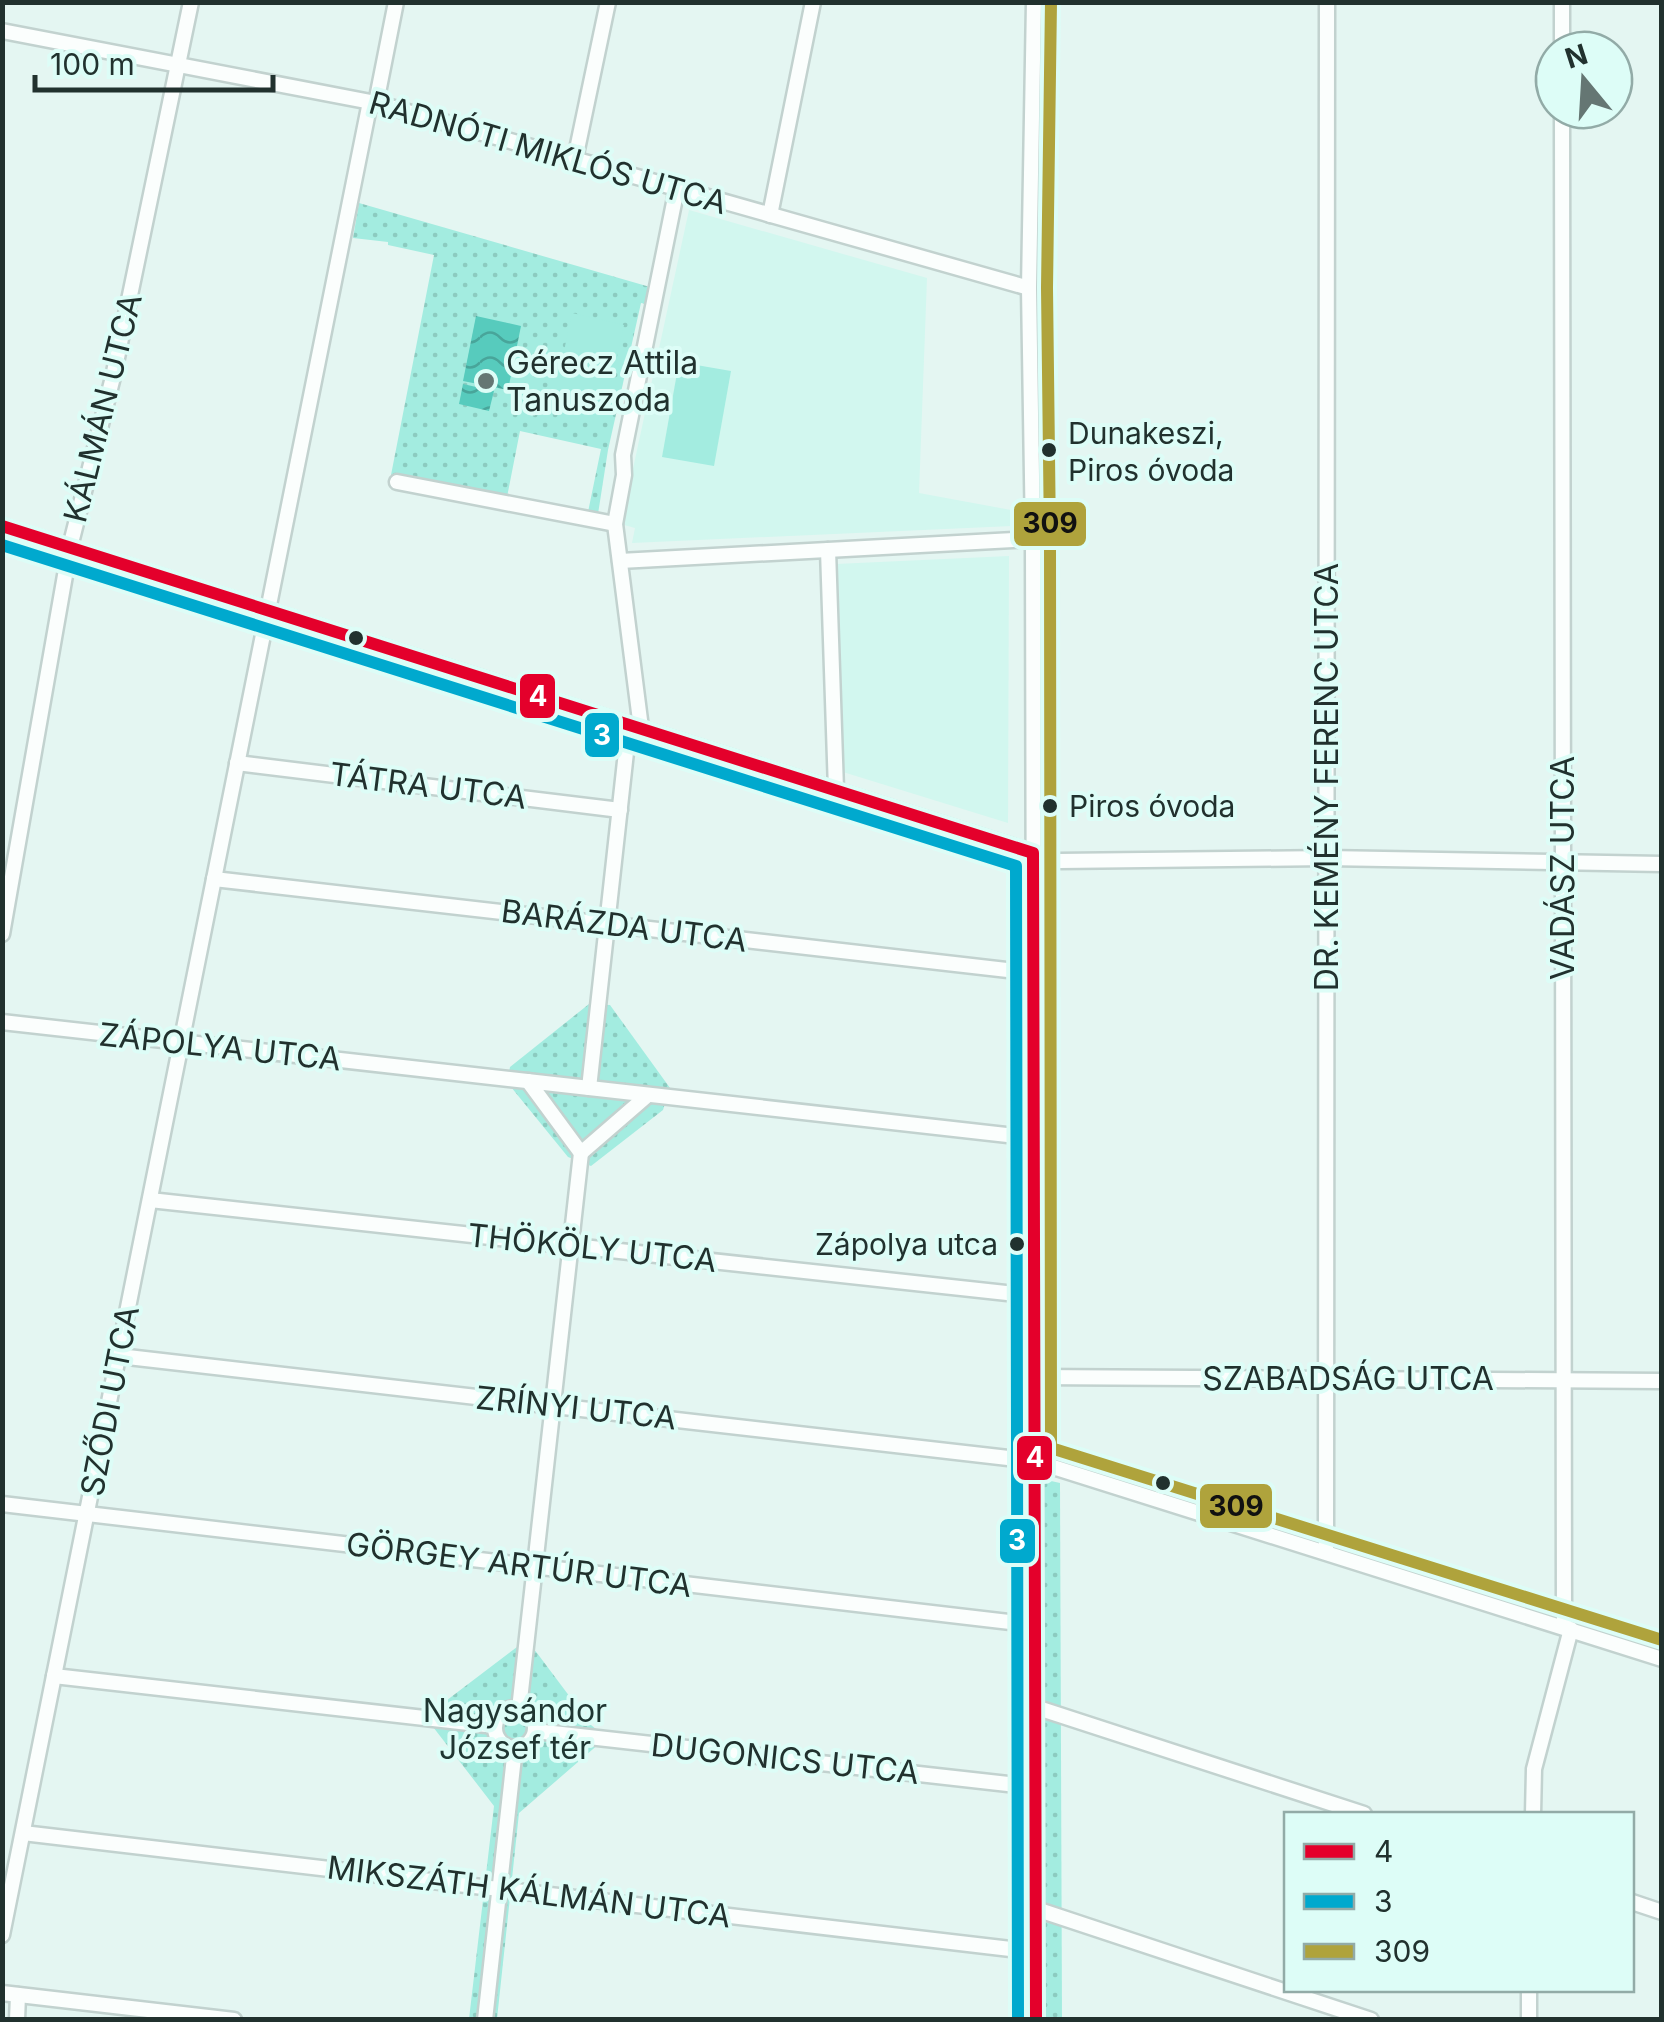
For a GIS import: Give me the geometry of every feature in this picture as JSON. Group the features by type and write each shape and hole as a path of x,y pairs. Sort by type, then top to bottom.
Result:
{"street":[{"name":"KÁLMÁN UTCA","path":"2,934 70,547 113,376 192,2"},
{"name":"SZŐDI UTCA","path":"2,1935 268,610 396,2"},
{"path":"575,159 608,2"},
{"path":"770,215 813,2"},
{"path":"1034,2 1029,288 1036,2020"},
{"name":"DR. KEMÉNY FERENC UTCA","path":"1326,1550 1327,2"},
{"path":"1562,2 1562,30"},
{"name":"RADNÓTI MIKLÓS UTCA","path":"2,32 373,102 1029,288"},
{"name":"VADÁSZ UTCA","path":"1532,1812 1534,1770 1567,1628 1562,130"},
{"path":"589,1088 620,810 635,727 615,524 624,475 623,455 677,188"},
{"path":"397,482 615,524"},
{"path":"2,526 1059,862 1326,858 1662,864"},
{"path":"620,562 1032,538"},
{"path":"828,550 836,790"},
{"name":"TÁTRA UTCA","path":"237,763 620,810"},
{"name":"BARÁZDA UTCA","path":"214,879 1033,973"},
{"name":"ZÁPOLYA UTCA","path":"2,1022 1034,1138"},
{"path":"520,1709 581,1154 528,1081"},
{"path":"581,1154 648,1095"},
{"name":"THÖKÖLY UTCA","path":"150,1200 1034,1296"},
{"name":"ZRÍNYI UTCA","path":"118,1356 1034,1460 1662,1659"},
{"name":"SZABADSÁG UTCA","path":"1034,1377 1662,1381"},
{"name":"GÖRGEY ARTÚR UTCA","path":"2,1504 1035,1625"},
{"path":"54,1676 495,1726"},
{"path":"1035,1707 1358,1812"},
{"path":"520,1709 533,1720 535,1731 530,1742 515,1748 501,1743 495,1726 506,1711 520,1709"},
{"name":"DUGONICS UTCA","path":"535,1731 1035,1787"},
{"path":"485,2020 515,1748"},
{"name":"MIKSZÁTH KÁLMÁN UTCA","path":"23,1833 1036,1952"},
{"path":"1634,1903 1662,1912"},
{"path":"1036,1909 1284,1991"},
{"path":"1286,1992 1371,2020"},
{"path":"1529,2020 1530,1992"},
{"path":"17,2020 10,1994 234,2020"}],"shaded area":[{"path":"689,210 927,278 919,493 1011,510 1012,526 632,543 635,528 621,524"},
{"name":"Piros óvoda","path":"1009,556 1008,823 843,772 836,564"}],"green space":[{"path":"359,203 650,287 646,304 641,303 598,514 588,512 601,449 520,431 507,497 391,475 434,255 388,242 353,238"},
{"path":"572,313 624,325 602,424 551,413"},
{"path":"679,362 731,371 714,466 662,457"},
{"path":"589,1004 610,1005 670,1088 663,1110 591,1166 568,1157 511,1087 508,1077 510,1067"},
{"path":"1020,1474 1060,1483 1062,2019 1023,2019"},
{"name":"Nagysándor József tér","path":"521,1644 531,1646 602,1734 600,1743 519,1813 497,2019 469,2019 494,1806 430,1723 430,1713"}],"water":[{"path":"476,316 521,326 508,390 463,381"},
{"path":"463,384 494,391 489,411 459,404"}],"transit line":[{"name":"309","path":"1051,2 1047,288 1051,1448 1662,1640"},
{"name":"4","path":"2,526 1033,853 1036,2020"},
{"name":"3","path":"2,545 1016,866 1018,2020"}],"place":[{"name":"Gérecz Attila Tanuszoda","path":"486,381"},
{"name":"Dunakeszi, Piros óvoda","path":"1049,450"},
{"name":"Piros óvoda","path":"1050,806"},
{"name":"Zápolya utca","path":"1017,1244"}]}
